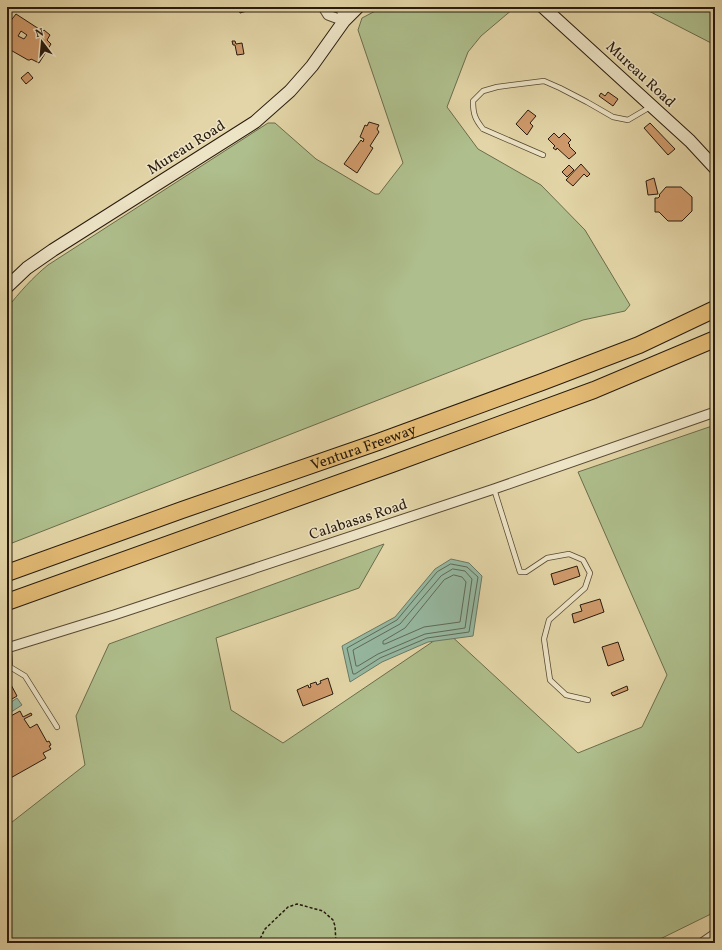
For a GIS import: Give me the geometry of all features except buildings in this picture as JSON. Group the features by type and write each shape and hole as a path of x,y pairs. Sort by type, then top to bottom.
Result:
{"highway":[{"name":"Ventura Freeway","path":"7,573 534,385 639,344 715,309"},
{"name":"Ventura Freeway","path":"7,602 594,390 715,339"}],"main road":[{"name":"Mureau Road","path":"7,286 27,268 53,250 255,122 290,91 312,66 344,21 358,7"},
{"name":"Mureau Road","path":"543,7 690,141 715,168"}],"street":[{"path":"323,7 328,15 344,21"},
{"path":"341,7 344,21"},
{"name":"Calabasas Road","path":"8,647 114,615 494,489 715,412"},
{"path":"702,943 715,934"}],"lane":[{"path":"543,155 483,129 477,121 473,111 473,101 483,91 497,87 544,81 587,102 613,118 628,120 652,106"},
{"path":"494,489 520,572 526,572 547,558 569,554 583,560 590,573 585,588 549,620 544,638 550,680 566,695 588,700"},
{"path":"8,647 8,668 25,676 57,727"}],"path":[{"path":"258,943 265,929 288,907 297,904 323,911 333,920 335,926 336,943"}],"shaded area":[{"path":"383,7 506,7 513,9 481,36 468,52 447,107 478,149 541,185 585,230 630,305 625,311 583,320 7,545 7,308 26,285 48,265 268,123 275,123 316,159 375,194 379,194 403,163 358,30 362,18"},
{"path":"641,7 715,7 715,45"},
{"path":"715,425 715,912 650,943 7,943 7,826 85,765 76,716 109,644 384,544 359,588 216,638 231,710 283,743 447,632 578,753 642,727 667,675 578,472"}],"water":[{"path":"451,559 469,563 482,576 473,636 428,642 382,662 350,682 342,646 395,617 435,569"},
{"path":"17,698 22,705 8,714 7,705"}]}
